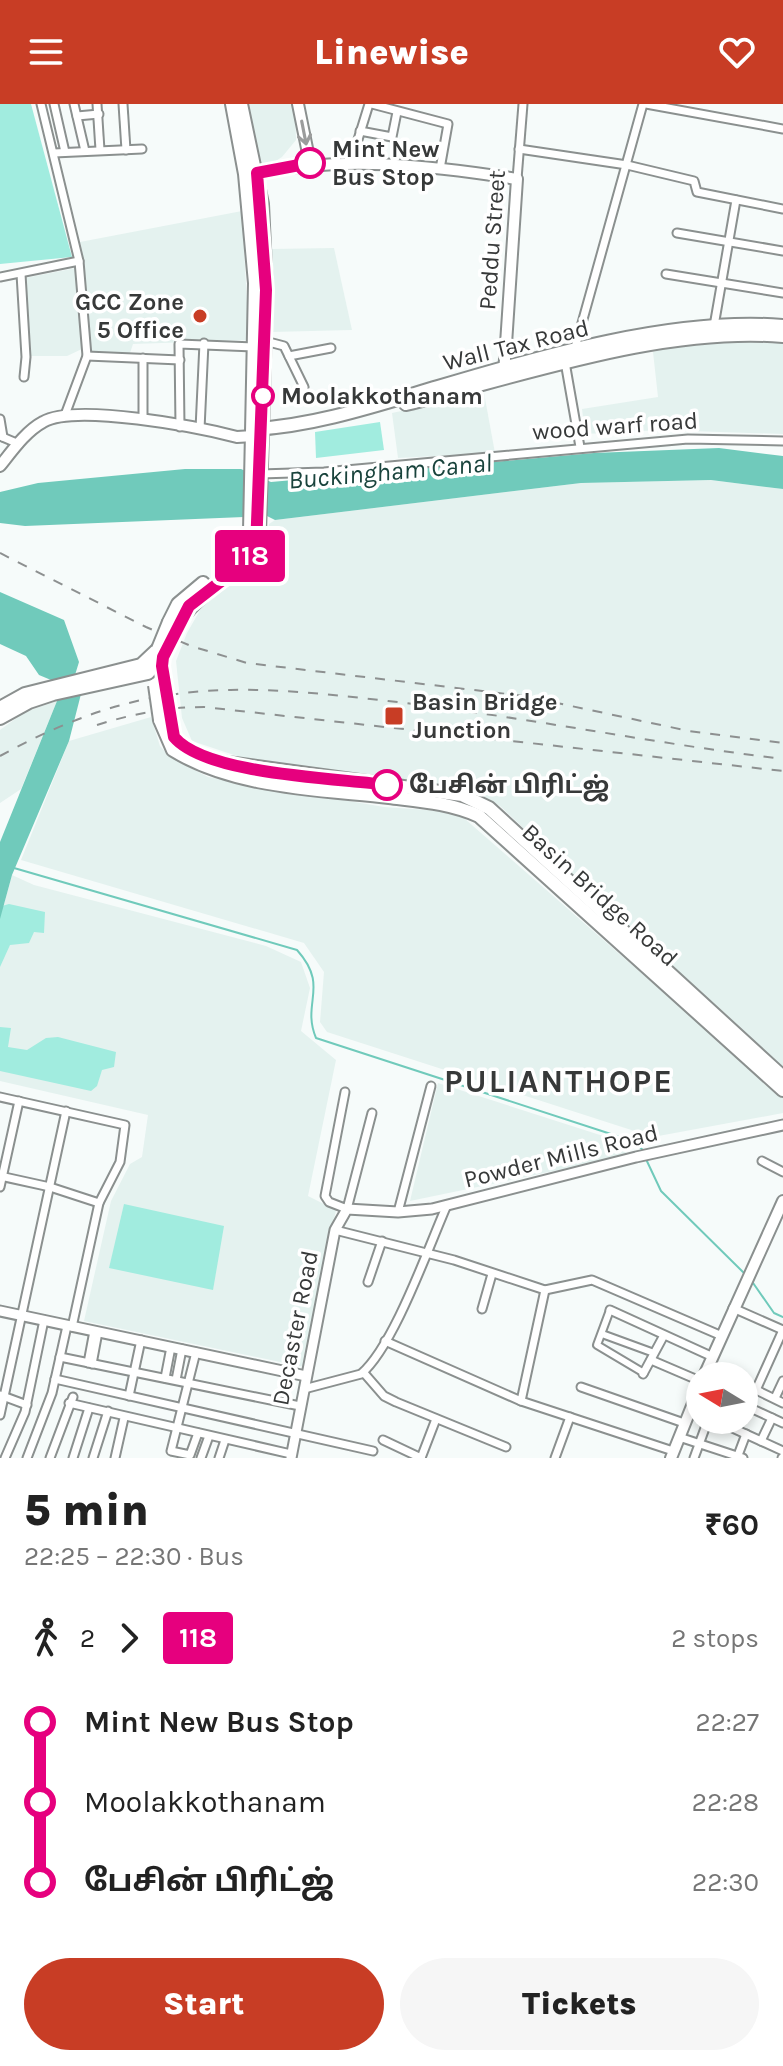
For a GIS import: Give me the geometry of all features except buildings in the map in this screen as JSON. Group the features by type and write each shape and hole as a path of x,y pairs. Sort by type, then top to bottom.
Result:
{"main road":[{"path":"232,104 260,290"},
{"path":"0,708 25,694 148,673 162,652 174,624 178,604 241,556 254,534 260,344 257,173 241,104"},
{"path":"298,104 310,163"},
{"path":"257,173 310,163 355,163 517,179"},
{"name":"Peddu Street","path":"504,373 517,179"},
{"name":"Wall Tax Road","path":"258,432 389,402 657,333 714,326 783,326"},
{"name":"Wall Tax Road","path":"570,357 701,337 783,336"},
{"path":"0,466 40,423 65,415 143,420 216,431 258,432"},
{"path":"83,683 141,665 162,652"},
{"path":"162,652 159,684 173,750 187,759 238,776 312,782"},
{"path":"148,673 159,684"},
{"path":"0,718 52,690"},
{"name":"Basin Bridge Road","path":"312,782 462,795 489,808 783,1077"},
{"name":"Basin Bridge Road","path":"312,782 456,805 479,816 783,1090"},
{"path":"711,1362 746,1277 783,1201"},
{"path":"672,1454 684,1423"}],"street":[{"path":"41,104 79,261 87,356 77,373 65,415"},
{"path":"54,104 65,152"},
{"path":"74,104 85,151"},
{"path":"97,104 100,150"},
{"path":"123,104 126,150"},
{"path":"355,163 360,131 371,104 448,124 440,169"},
{"name":"Peddu Street","path":"517,179 523,104"},
{"path":"580,447 570,357 645,104 783,129"},
{"path":"360,131 392,137 397,112"},
{"path":"77,116 99,114"},
{"path":"54,153 142,149"},
{"path":"519,149 627,165 694,181 697,192 783,209"},
{"path":"714,326 736,200"},
{"path":"677,233 783,251"},
{"path":"0,277 79,261"},
{"path":"21,274 26,357 24,377"},
{"path":"666,274 783,293"},
{"path":"180,427 179,344 278,342 289,356 304,387"},
{"path":"200,429 204,343"},
{"path":"289,356 331,348"},
{"path":"87,356 180,360"},
{"path":"143,358 143,420"},
{"path":"0,419 2,437 19,444"},
{"name":"wood warf road","path":"257,473 324,472 688,439 783,441"},
{"path":"398,1212 431,1086"},
{"path":"345,1092 325,1196 329,1202 347,1209 372,1113"},
{"path":"0,1097 125,1125 120,1162 99,1203 55,1379 27,1458"},
{"path":"0,1187 19,1101"},
{"path":"0,1415 66,1111"},
{"name":"Powder Mills Road","path":"347,1209 398,1212 447,1205 636,1157 783,1125"},
{"path":"762,1161 783,1172"},
{"path":"1,1176 50,1187 99,1203"},
{"path":"304,1389 364,1373 385,1341 447,1205"},
{"name":"Decaster Road","path":"291,1456 335,1230 347,1209"},
{"path":"335,1230 545,1290 592,1280 722,1336"},
{"path":"368,1282 382,1241"},
{"path":"482,1309 492,1274"},
{"path":"521,1401 545,1290"},
{"path":"733,1308 783,1330 758,1386"},
{"path":"663,1337 643,1374 597,1345 610,1310 663,1337 713,1357"},
{"path":"0,1311 306,1376"},
{"path":"5,1458 27,1405 44,1320"},
{"path":"90,1363 96,1332"},
{"path":"602,1334 686,1375"},
{"path":"129,1396 141,1340"},
{"path":"385,1341 521,1401 672,1454"},
{"path":"165,1378 176,1348"},
{"path":"176,1348 176,1380"},
{"path":"196,1352 170,1450 189,1456 198,1433"},
{"path":"60,1357 300,1406"},
{"path":"364,1373 384,1396 506,1447"},
{"path":"55,1379 373,1451"},
{"path":"775,1398 783,1381"},
{"path":"581,1387 684,1423"},
{"path":"758,1391 783,1403"},
{"path":"3,1396 27,1405"},
{"path":"50,1458 71,1400 124,1418 291,1456"},
{"path":"73,1458 89,1408"},
{"path":"93,1458 108,1411"},
{"path":"758,1412 783,1423"},
{"path":"555,1458 570,1417"},
{"path":"115,1458 124,1418"},
{"path":"761,1441 772,1418"},
{"path":"383,1440 421,1458 436,1419"},
{"path":"694,1458 703,1434"},
{"path":"679,1437 739,1457 746,1434 783,1455"},
{"path":"201,1458 209,1436"},
{"path":"219,1458 225,1440"}],"shaded area":[{"path":"0,104 31,104 72,257 0,264"},
{"path":"246,104 295,104 296,140 282,157 266,167 259,163"},
{"path":"242,211 249,340 133,344 129,356 92,354 80,242"},
{"path":"334,248 352,330 271,332 270,249"},
{"path":"76,268 82,349 67,356 31,356 25,278"},
{"path":"783,341 783,434 661,430 585,434 582,409 658,397 653,352 692,342"},
{"path":"484,393 495,453 398,458 392,413"},
{"path":"380,422 384,450 316,458 315,432"},
{"path":"719,448 783,456 783,489 711,480 581,483 275,520 267,516 25,526 0,523 0,492 38,483 185,469 241,469 271,482 594,453"},
{"path":"711,480 783,489 783,1073 500,806 470,790 240,757 192,741 182,718 176,661 187,633 203,605 267,558 269,524 275,520 581,483"},
{"path":"0,592 64,620 79,662 75,675 81,694 69,741 12,875 0,919 0,842 57,701 51,680 39,675 26,656 0,644"},
{"path":"57,701 21,789 0,803 0,730 25,712"},
{"path":"151,717 160,746 170,757 208,777 384,807 457,812 783,1097 783,1113 653,1137 327,1032 320,1022 324,972 304,943 21,860 69,741"},
{"path":"12,875 34,885 266,946 301,962 310,988 301,1031 336,1060 308,1196 336,1210 304,1367 84,1321 111,1201 130,1164 142,1157 148,1115 0,1081 0,919"},
{"path":"9,904 45,912 44,933 34,932 29,943 10,945 0,967 0,915 2,906"},
{"path":"0,1027 11,1028 8,1047 27,1050 46,1038 58,1037 116,1052 114,1067 102,1070 97,1086 91,1091 0,1071"},
{"path":"438,1083 625,1143 626,1156 410,1201"},
{"path":"124,1204 224,1226 213,1290 109,1268"}],"waterway":[{"path":"14,868 297,950 312,974 311,1014 316,1038 614,1135 636,1144 644,1151"},
{"path":"645,1157 661,1191 746,1275"},
{"path":"751,1280 774,1313 783,1317"}],"railway":[{"path":"0,553 146,627 191,646 247,663 524,696 689,731 783,743"},
{"path":"0,756 63,725 129,703 194,692 258,690 437,707 783,759"},
{"path":"97,725 150,712 204,707 783,771"}],"bus line":[{"name":"118","path":"310,163 257,173 262,204 266,290 263,436 256,548 247,561 189,606 163,657 162,666 174,737 193,753 211,761 240,767 387,785"}],"place":[{"name":"Mint New Bus Stop","path":"310,163"},
{"name":"GCC Zone 5 Office","path":"200,316"},
{"name":"Moolakkothanam","path":"263,396"},
{"name":"Basin Bridge Junction","path":"394,716"},
{"name":"பேசின் பிரிட்ஜ்","path":"387,785"}],"district":[{"name":"PULIANTHOPE","path":"559,1081"}],"water label":[{"name":"Buckingham Canal","path":"390,471"}]}
